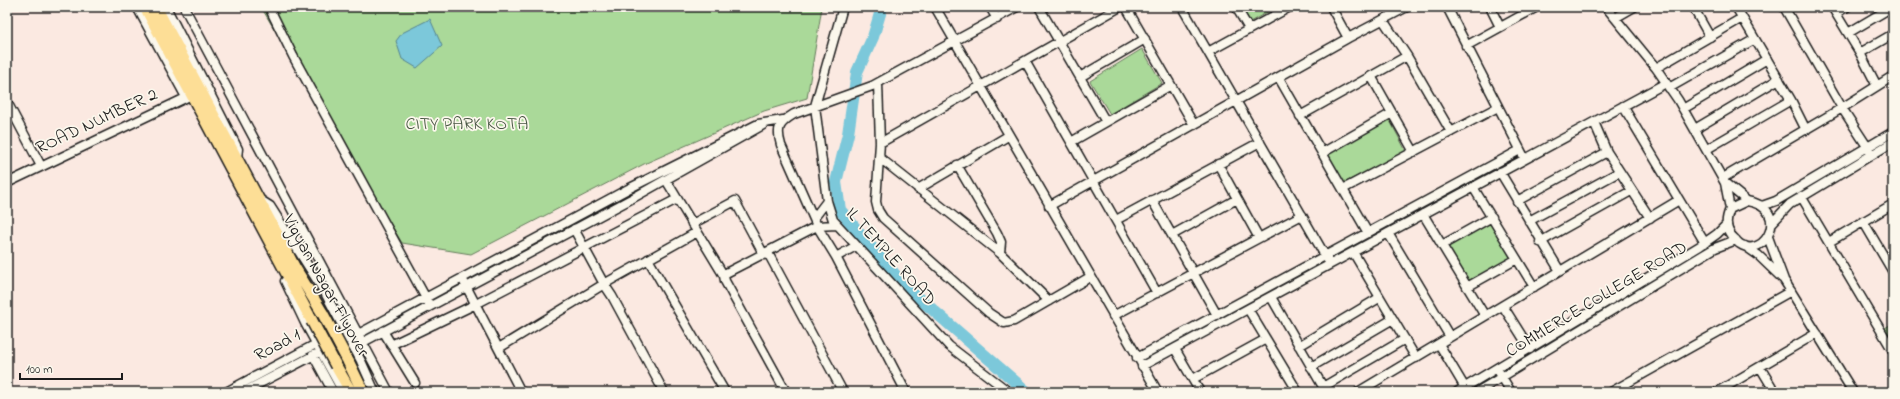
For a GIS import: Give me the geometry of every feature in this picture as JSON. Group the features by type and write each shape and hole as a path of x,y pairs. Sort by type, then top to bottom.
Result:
{"main road":[{"path":"145,7 174,50"},
{"path":"156,7 193,94"},
{"name":"Vigyan Nagar Flyover","path":"193,94 237,158 295,268 323,314 364,392"},
{"name":"Vigyan Nagar Flyover","path":"193,94 350,392"}],"street":[{"path":"137,7 193,94"},
{"path":"166,7 238,149 237,158"},
{"path":"184,7 389,392"},
{"path":"269,7 293,56 430,306"},
{"path":"816,106 843,7"},
{"path":"935,7 1008,136 1158,392"},
{"path":"990,7 997,19"},
{"path":"349,339 635,185 758,124 783,120 794,114 875,84 1017,7"},
{"path":"1039,7 1106,122"},
{"path":"880,143 1120,7"},
{"path":"1126,7 1194,125"},
{"path":"1182,7 1330,264"},
{"path":"1236,7 1249,29"},
{"path":"1208,52 1249,29 1278,10 1290,7"},
{"path":"1330,7 1348,38"},
{"path":"1049,206 1348,38 1407,7"},
{"path":"1447,7 1525,159"},
{"path":"1490,7 1500,27"},
{"path":"1457,392 1466,390 1497,369 1705,243 1717,234 1726,224 1730,209 1724,180 1707,149 1656,68 1606,7"},
{"path":"1615,18 1634,7"},
{"path":"1692,7 1710,37"},
{"path":"1736,7 1791,100 1806,130"},
{"path":"1784,7 1842,108 1872,154"},
{"path":"1846,7 1834,10 1860,53 1877,86"},
{"path":"1848,33 1892,7"},
{"path":"1466,46 1531,8"},
{"path":"1656,68 1742,18"},
{"path":"1384,20 1407,56 1451,132"},
{"path":"1860,53 1893,34"},
{"path":"1080,76 1145,39"},
{"path":"1142,366 1623,106 1668,85 1755,39"},
{"path":"1300,116 1407,56"},
{"path":"1683,109 1767,59"},
{"path":"1025,61 1157,293"},
{"path":"1371,76 1414,152"},
{"path":"1724,180 1893,76"},
{"path":"1279,78 1368,233"},
{"path":"1695,129 1779,80"},
{"path":"875,84 880,143 876,202 878,210 883,218 989,313 1004,323 1014,321 1090,277"},
{"path":"1071,142 1171,85"},
{"name":"ROAD NUMBER 2","path":"7,183 193,94"},
{"path":"1707,149 1791,100"},
{"path":"7,102 41,166"},
{"name":"IL TEMPLE ROAD","path":"816,106 827,201 831,216 836,225 949,346 1009,392"},
{"path":"1623,106 1705,243"},
{"path":"1343,189 1498,107"},
{"path":"1322,153 1392,113"},
{"path":"783,120 778,133 781,145 816,222 836,257 906,392"},
{"path":"1594,122 1607,152 1650,218"},
{"path":"354,347 666,180 760,128 765,123"},
{"path":"1762,206 1776,201 1893,132"},
{"path":"918,189 956,165 1008,136"},
{"path":"1116,220 1260,142"},
{"path":"1745,246 1760,245 1768,237 1772,223 1782,210 1801,196 1893,142"},
{"path":"1137,358 1520,150"},
{"path":"1517,201 1607,152"},
{"path":"880,158 1000,253 1049,301"},
{"path":"1218,164 1259,238"},
{"path":"956,165 997,233 1001,242 1000,253"},
{"path":"1500,172 1540,242 1560,272"},
{"path":"1529,221 1619,172"},
{"path":"666,180 724,276 725,281 786,392"},
{"path":"1724,180 1747,201 1762,206 1770,216 1772,223"},
{"path":"1474,187 1534,287"},
{"path":"1540,242 1631,191"},
{"path":"1801,196 1893,351"},
{"path":"257,197 270,206 324,291 354,347 375,392"},
{"path":"391,345 476,304 677,199"},
{"path":"1152,200 1217,315"},
{"path":"1172,235 1237,200"},
{"path":"1358,392 1679,200"},
{"path":"692,224 735,201 843,392"},
{"path":"724,276 726,273 766,254 816,222 827,201"},
{"path":"1730,209 1747,201"},
{"path":"1829,242 1893,204"},
{"path":"254,210 255,225 283,276 316,344 317,354 333,392"},
{"path":"1423,214 1485,316"},
{"path":"1113,316 1302,215"},
{"path":"1442,245 1492,217"},
{"path":"816,222 836,225"},
{"path":"1863,222 1893,272"},
{"path":"1726,224 1729,232 1736,240 1758,255 1784,280"},
{"path":"574,229 612,296 661,391"},
{"path":"499,348 604,284 697,232"},
{"path":"1388,233 1450,337"},
{"path":"1768,237 1784,280 1853,392"},
{"name":"COMMERCE COLLEGE ROAD","path":"1477,392 1700,256 1715,248 1736,240"},
{"path":"836,257 856,246"},
{"path":"1353,252 1416,358"},
{"path":"648,259 725,392"},
{"path":"1467,287 1517,259"},
{"path":"462,278 521,392"},
{"path":"1611,392 1791,291"},
{"path":"1271,297 1324,390 1405,339"},
{"path":"1299,346 1379,298"},
{"path":"1503,306 1530,349"},
{"path":"1248,309 1296,391"},
{"path":"1311,367 1393,319"},
{"path":"383,331 415,383"},
{"path":"1717,392 1817,333"},
{"name":"Road 1","path":"226,392 316,344 349,339"},
{"path":"1193,379 1266,339"},
{"path":"1439,344 1466,390"},
{"name":"Road 1","path":"243,392 317,354 354,347"},
{"path":"1175,349 1200,392"},
{"path":"317,354 343,392"},
{"path":"1760,367 1775,392"},
{"path":"1497,369 1511,392"}],"green space":[{"name":"CITY PARK KOTA","path":"261,7 822,7 807,98 764,111 644,164 471,254 402,243"},
{"path":"1242,7 1269,7 1271,10 1250,22"},
{"path":"1142,49 1162,83 1110,114 1090,81"},
{"path":"1389,119 1406,151 1344,183 1328,154"},
{"path":"1490,220 1511,257 1468,283 1446,246"},
{"path":"1893,323 1893,342 1885,328"}],"water":[{"path":"430,19 442,46 417,68 402,59 396,41 402,33"}],"waterway":[{"path":"882,7 873,37 857,72 848,134 836,182 840,210 902,283 1027,392"}]}
